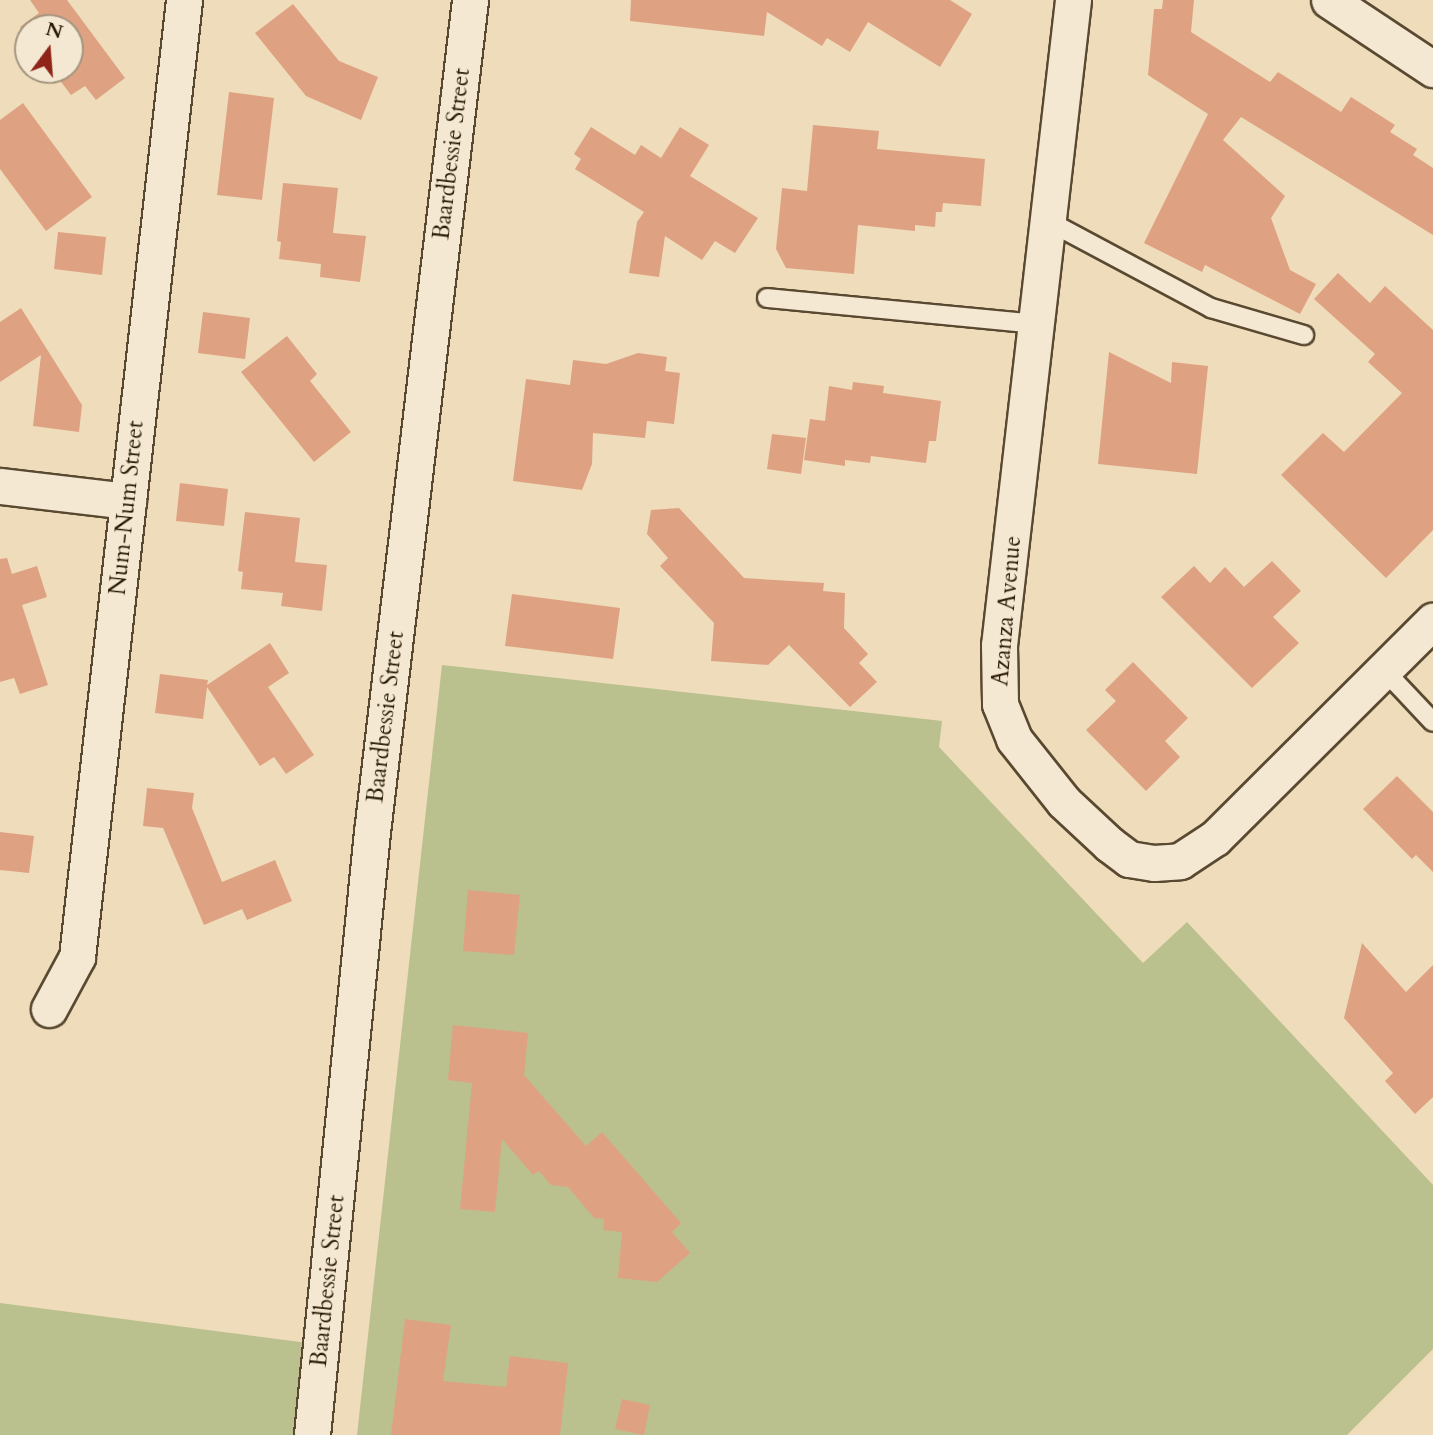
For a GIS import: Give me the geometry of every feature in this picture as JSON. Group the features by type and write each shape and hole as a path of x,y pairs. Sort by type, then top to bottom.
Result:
{"street":[{"name":"Num-Num Street","path":"49,1009 77,957 184,0"},
{"name":"Baardbessie Street","path":"312,1435 372,832 470,0"},
{"name":"Azanza Avenue","path":"1073,0 998,673 1006,723 1064,802 1129,859 1154,863 1180,861 1215,838 1433,621"},
{"path":"1329,0 1433,69"},
{"path":"0,486 128,501"}],"lane":[{"path":"1048,221 1210,309 1304,335"},
{"path":"767,298 1036,324"},
{"path":"1384,670 1433,722"}],"green space":[{"path":"442,665 942,721 939,747 1143,963 1187,922 1433,1185 1433,1349 1347,1435 357,1435"},
{"path":"0,1303 308,1343 299,1435 0,1435"}],"building":[{"path":"30,0 67,0 77,14 38,14"},
{"path":"631,0 950,0 972,14 940,67 868,22 850,52 827,38 822,46 767,12 764,36 630,21"},
{"path":"1163,0 1194,0 1191,32 1270,82 1278,72 1341,112 1351,97 1395,125 1390,132 1417,149 1413,155 1433,168 1433,235 1241,117 1223,140 1285,196 1271,218 1290,270 1316,284 1300,314 1205,265 1202,272 1144,243 1208,114 1148,75 1154,9 1162,9"},
{"path":"293,4 339,61 378,77 361,120 306,96 255,33"},
{"path":"84,23 125,78 96,100 85,86 71,95 63,84 84,84"},
{"path":"229,92 274,98 262,200 217,195"},
{"path":"23,103 92,197 46,231 0,169 0,120"},
{"path":"813,125 879,131 877,149 985,159 981,206 943,203 942,212 936,212 935,227 915,225 915,231 858,225 854,274 786,268 776,249 782,188 807,191"},
{"path":"591,127 635,155 641,145 661,158 680,127 709,145 690,176 758,218 735,253 715,241 702,260 665,236 659,277 629,273 637,222 644,212 575,169 581,159 574,154"},
{"path":"283,183 338,188 333,233 366,236 360,282 320,277 321,264 279,259 281,242 277,241"},
{"path":"58,232 106,237 102,275 54,269"},
{"path":"1338,273 1370,303 1385,286 1433,330 1433,530 1386,578 1281,475 1323,433 1344,452 1402,393 1368,362 1375,354 1314,299"},
{"path":"21,308 82,405 79,432 33,426 41,355 0,382 0,322"},
{"path":"203,312 250,318 245,359 198,353"},
{"path":"287,336 317,374 310,381 351,432 314,462 241,372"},
{"path":"1109,352 1171,383 1172,362 1208,366 1197,474 1098,464"},
{"path":"638,353 667,357 665,371 680,373 674,424 647,421 645,438 593,433 592,464 582,490 513,481 526,379 570,385 573,360 606,364"},
{"path":"853,382 884,386 883,393 941,401 936,441 929,441 926,463 871,456 870,463 845,460 845,466 804,460 810,419 825,421 829,386 852,390"},
{"path":"772,434 806,438 801,474 767,469"},
{"path":"180,483 228,489 224,526 176,521"},
{"path":"679,508 744,578 824,583 823,591 845,593 844,628 868,654 859,663 877,682 850,707 789,645 768,665 711,661 714,623 660,566 668,558 647,534 651,510"},
{"path":"245,512 300,518 295,562 327,565 322,611 281,606 283,593 241,589 243,572 238,571"},
{"path":"7,558 12,574 37,566 47,597 22,605 48,685 20,694 14,678 0,682 0,559"},
{"path":"1272,561 1301,591 1273,617 1299,643 1252,688 1161,597 1194,566 1210,583 1225,567 1244,587"},
{"path":"512,594 620,608 613,659 505,646"},
{"path":"270,643 289,673 268,687 314,755 286,774 274,757 260,766 207,687 203,719 155,713 160,674 208,680 207,685"},
{"path":"1133,662 1188,718 1165,741 1180,757 1146,791 1086,730 1116,701 1105,690"},
{"path":"1397,776 1433,812 1433,872 1416,855 1412,859 1363,809"},
{"path":"147,788 194,793 192,808 222,882 275,860 292,901 247,920 242,909 204,925 163,828 143,826"},
{"path":"0,832 34,836 29,873 0,870"},
{"path":"468,890 520,895 514,955 463,951"},
{"path":"1362,943 1406,992 1433,965 1433,1097 1415,1114 1385,1081 1393,1073 1344,1018"},
{"path":"453,1025 528,1033 524,1075 586,1146 602,1132 681,1223 672,1232 690,1253 657,1282 618,1278 622,1232 603,1230 604,1219 594,1218 568,1187 551,1185 539,1171 533,1175 502,1139 495,1212 460,1209 472,1083 448,1080"},
{"path":"405,1319 451,1325 443,1381 506,1387 510,1356 568,1363 560,1435 391,1435"},
{"path":"622,1399 650,1405 644,1435 615,1429"}]}
